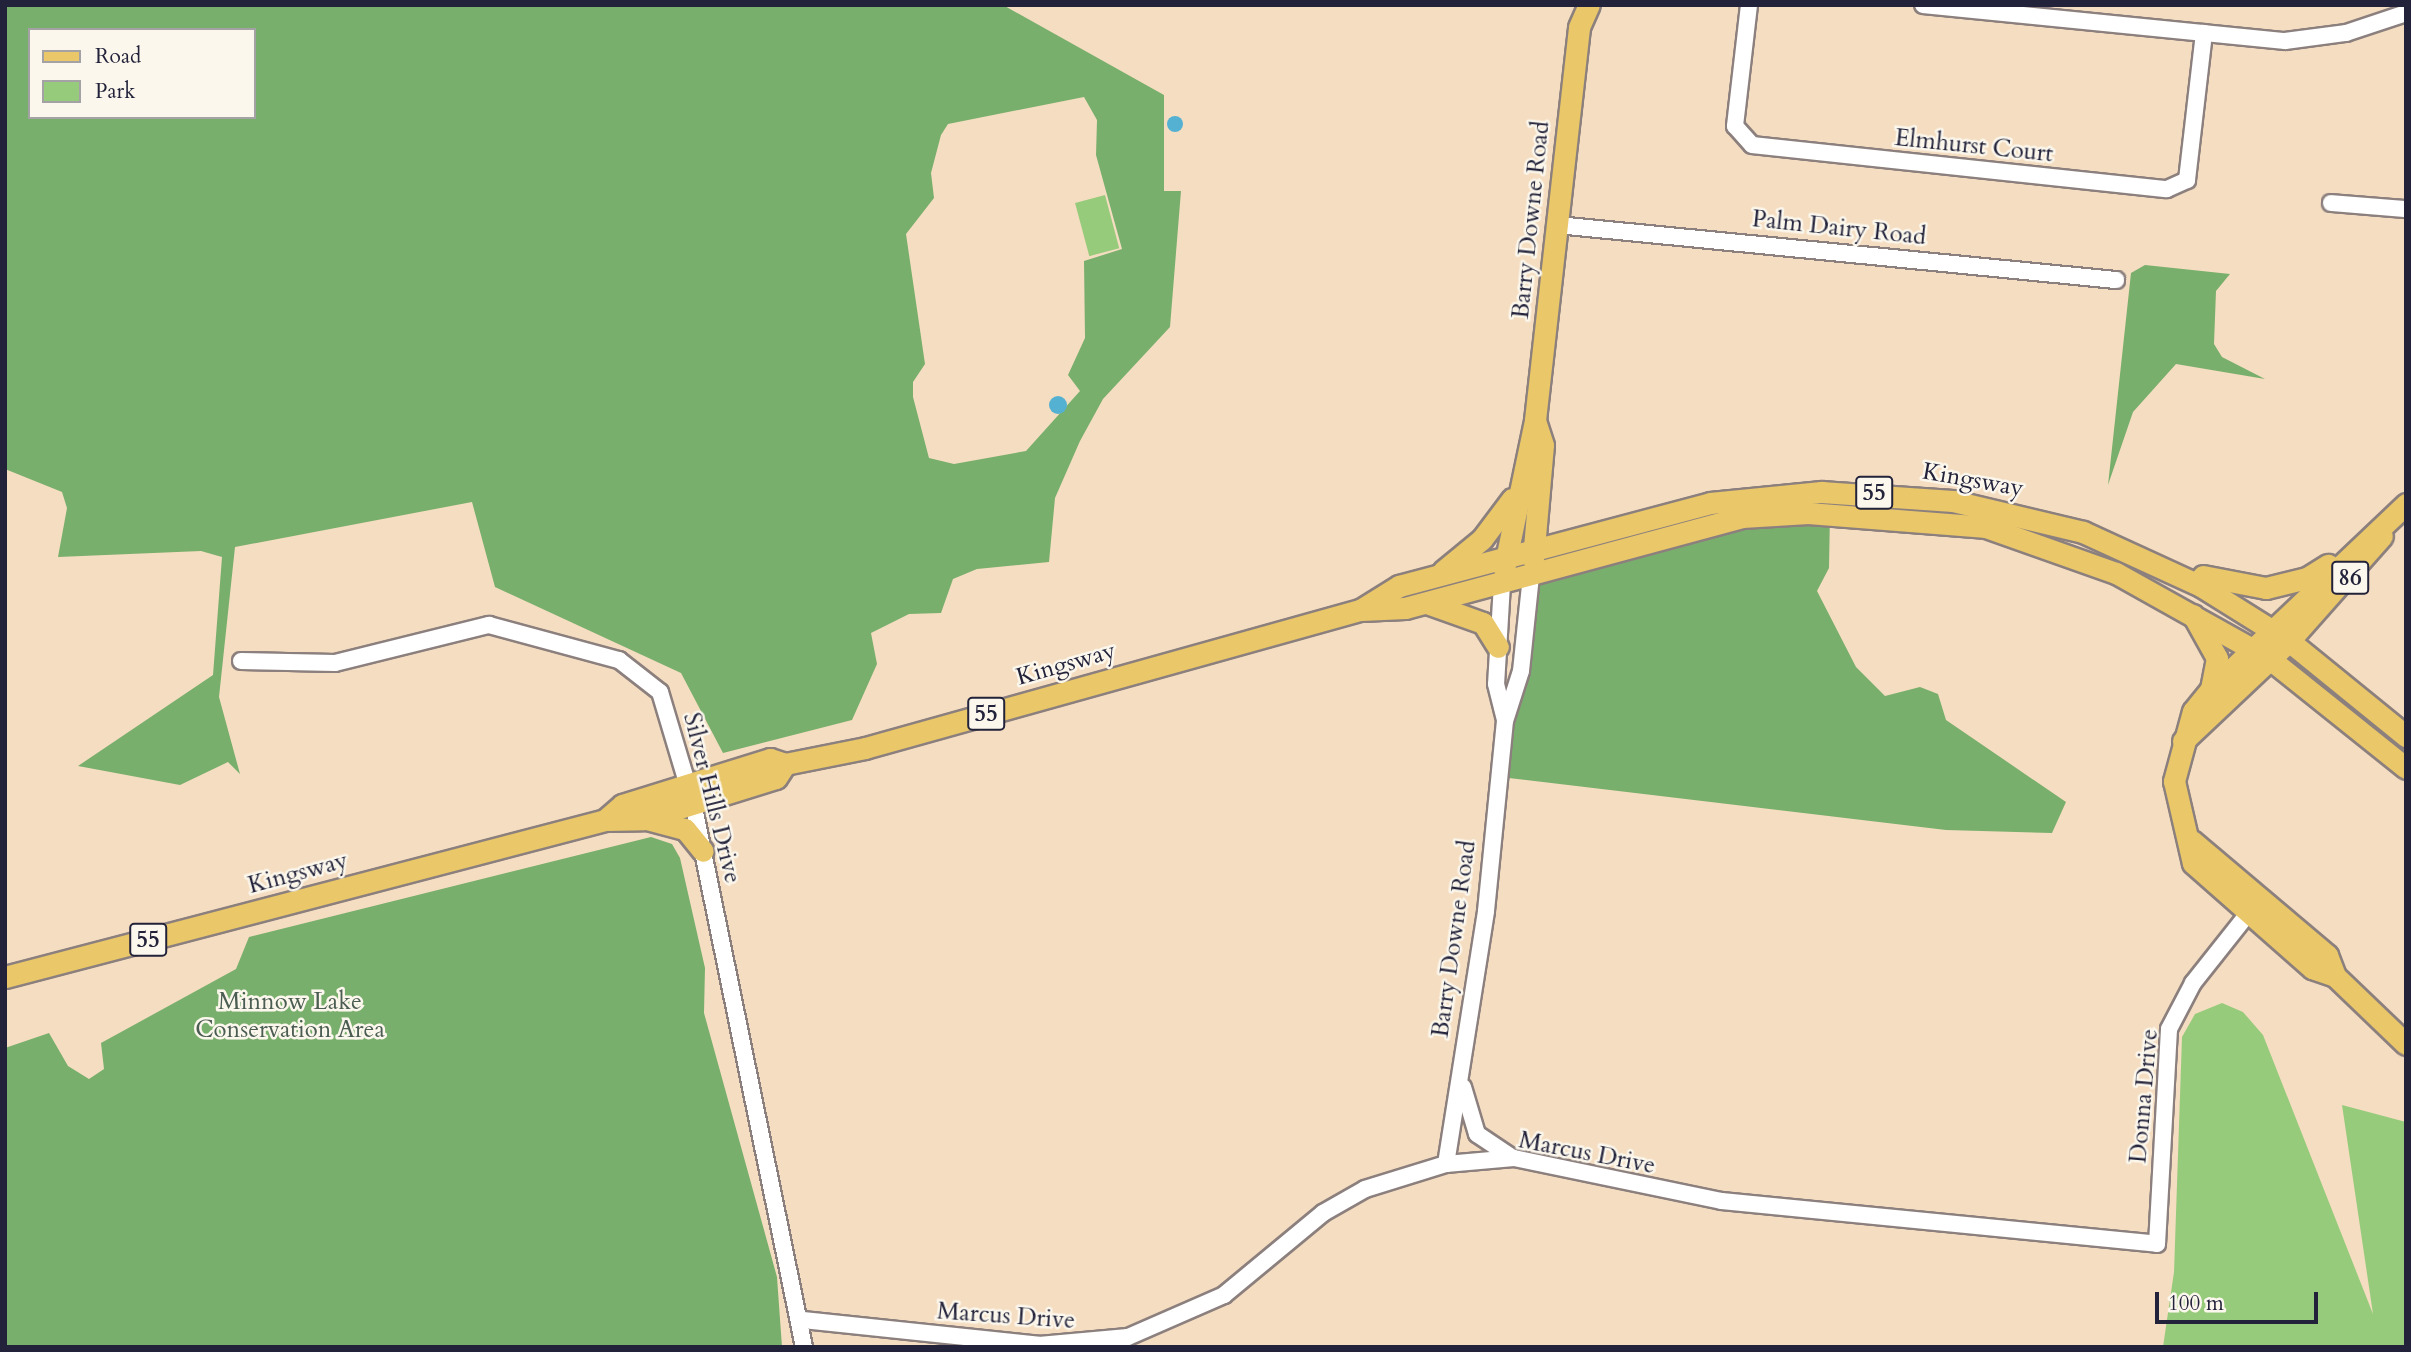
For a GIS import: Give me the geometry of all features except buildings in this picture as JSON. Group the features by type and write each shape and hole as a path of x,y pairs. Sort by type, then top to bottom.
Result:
{"main road":[{"name":"Barry Downe Road","path":"1570,5 1579,27"},
{"name":"Barry Downe Road","path":"1502,584 1520,481 1535,420 1579,27 1589,5"},
{"name":"Barry Downe Road","path":"1531,576 1544,445 1535,420"},
{"path":"1433,577 1489,532 1520,481"},
{"name":"Kingsway","path":"1360,610 1399,586 1710,503 1861,492 1953,500 2037,518 2149,561 2282,636 2406,736"},
{"name":"86","path":"2282,636 2346,556 2404,506"},
{"name":"86","path":"2263,654 2358,569 2404,506"},
{"name":"Kingsway","path":"5,977 605,820 645,819 691,793 770,759 785,764 1360,610 1425,603 1742,517 1884,514 2017,535 2190,610 2263,654 2406,768"},
{"path":"2149,561 2266,588 2307,578 2346,556"},
{"path":"1425,603 1483,623 1498,647"},
{"path":"2190,610 2217,657 2211,689"},
{"path":"2263,654 2211,689 2193,711 2182,743 2174,798 2192,841 2193,863 2312,968 2335,975"},
{"path":"2182,743 2263,654"},
{"name":"Kingsway","path":"605,820 622,805 691,793"},
{"path":"645,819 685,829 702,851"},
{"path":"2192,841 2262,897 2327,955 2335,975 2406,1044"}],"street":[{"name":"Elmhurst Court","path":"1749,5 1735,126 1752,145 2167,189 2188,180 2204,33"},
{"path":"1923,5 2204,33 2315,40 2406,13"},
{"path":"2331,203 2406,209"},
{"name":"Palm Dairy Road","path":"1557,225 2116,281"},
{"name":"Barry Downe Road","path":"1446,1164 1486,911 1505,720 1521,671 1531,576"},
{"name":"Barry Downe Road","path":"1502,584 1496,684 1505,720"},
{"name":"Silver Hills Drive","path":"241,661 335,663 468,628 511,629 639,672 660,692 691,793 803,1320 804,1347"},
{"name":"Donna Drive","path":"2158,1244 2169,1029 2193,983 2262,897"},
{"path":"1461,1075 1477,1135 1514,1158"},
{"name":"Marcus Drive","path":"803,1320 1039,1345 1128,1337 1224,1295 1342,1201 1446,1164 1514,1158 1722,1201 2158,1244"}],"green space":[{"path":"5,5 1003,5 1164,95 1164,191 1181,191 1170,327 1103,399 1080,441 1055,498 1049,562 977,569 953,579 941,613 909,614 871,633 877,664 852,720 723,753 681,673 495,587 472,502 235,547 219,697 240,774 228,762 180,785 78,766 213,675 222,557 201,551 58,557 67,508 62,492 5,469","holes":["1084,97 1097,120 1096,155 1122,249 1084,261 1085,338 1068,375 1080,391 1026,451 954,464 929,458 913,397 913,382 925,364 906,234 934,198 931,173 941,135 948,124"]},
{"path":"1105,195 1119,248 1089,256 1075,203"},
{"path":"2145,265 2230,274 2216,291 2214,344 2222,357 2265,379 2176,364 2133,412 2108,485 2131,273"},
{"path":"1830,513 1829,568 1817,591 1856,667 1885,696 1920,687 1938,694 1946,720 2066,802 2052,833 1946,830 1500,777 1531,576 1679,534"},
{"name":"Minnow Lake Conservation Area","path":"651,837 672,844 680,858 705,968 704,1013 777,1277 782,1347 5,1347 5,1048 49,1033 68,1066 89,1079 104,1069 101,1043 236,969 249,937"},
{"path":"2222,1003 2243,1012 2263,1035 2373,1314 2342,1105 2406,1122 2406,1347 2163,1347 2174,1272 2182,1037 2195,1014"}],"water":[{"path":"1175,116 1181,118 1181,130 1175,132 1169,130 1167,124 1169,118"},
{"path":"1058,396 1064,399 1067,405 1064,411 1058,414 1052,411 1049,405 1052,399"}]}
